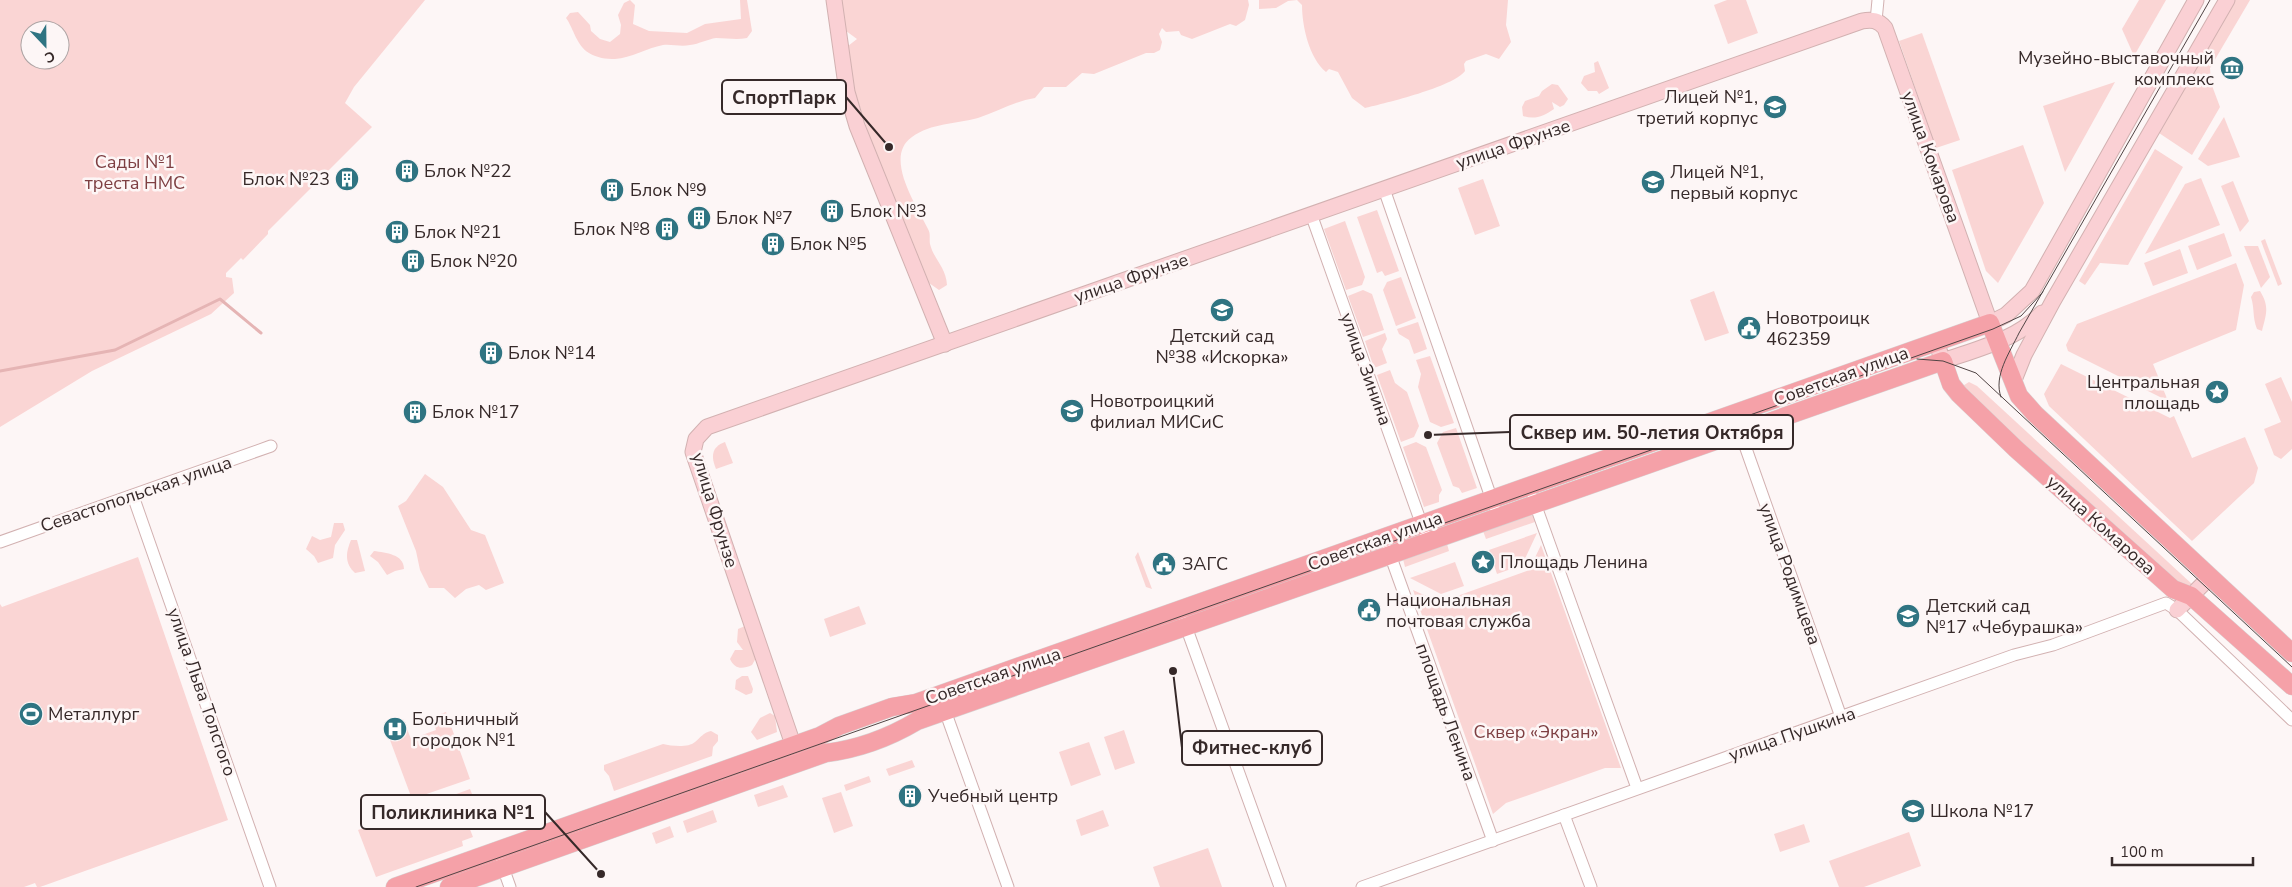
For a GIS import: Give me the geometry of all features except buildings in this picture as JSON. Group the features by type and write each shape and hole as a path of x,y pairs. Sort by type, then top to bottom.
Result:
{"main road":[{"name":"улица Комарова","path":"1990,323 2017,388 2036,414 2292,653"},
{"name":"Советская улица","path":"395,887 497,851 796,754 856,747 900,731 942,703 1183,618 1421,524 1990,323"},
{"name":"улица Комарова","path":"1943,361 1951,384 1959,394 2016,449 2173,589 2191,596 2292,686"},
{"name":"Советская улица","path":"1183,618 1390,555 1943,361"},
{"name":"Советская улица","path":"449,887 503,868 796,754 820,736 838,726 884,710 912,705 942,703"}],"street":[{"path":"834,0 848,92 857,126 945,344"},
{"path":"1876,21 1878,0"},
{"name":"Советская улица","path":"1990,323 2013,309 2032,291 2196,0"},
{"name":"Советская улица","path":"2017,388 2024,355 2053,301 2227,0"},
{"name":"улица Фрунзе","path":"796,754 693,452 696,439 707,427 1862,21 1876,21"},
{"name":"улица Комарова","path":"1876,21 1880,22 1885,28 1990,323"},
{"path":"1384,189 1498,517"},
{"name":"улица Зинина","path":"1311,214 1427,542"},
{"name":"Советская улица","path":"1943,361 1998,342 2032,323 2053,301"},
{"name":"улица Комарова","path":"1936,342 1943,361"},
{"name":"улица Родимцева","path":"1733,414 1841,717"},
{"name":"Севастопольская улица","path":"0,542 271,446"},
{"path":"1529,486 1637,788"},
{"name":"улица Льва Толстого","path":"133,496 270,887"},
{"name":"площадь Ленина","path":"1384,538 1493,842"},
{"path":"2210,577 2177,610 2292,720"},
{"name":"улица Пушкина","path":"1362,887 1493,842 1637,788 2014,655 2053,645 2166,603 2177,610"},
{"path":"1183,618 1280,887"},
{"path":"942,703 1008,887"},
{"path":"1564,815 1592,887"},
{"path":"497,851 510,887"}],"green space":[{"name":"Сады №1 треста НМС","path":"0,0 425,0 354,87 345,103 372,127 268,231 268,234 243,260 241,258 226,273 226,277 232,278 234,293 211,314 92,371 0,427"},
{"path":"630,0 635,5 633,24 649,31 687,33 705,24 741,19 740,0 747,0 752,31 747,38 716,38 687,46 663,45 615,59 598,57 585,50 566,18 570,13 578,12 590,25 591,31 600,39 610,42 620,34 621,25 618,15 624,3"},
{"path":"841,0 1248,0 1249,5 1245,20 1236,26 1230,24 1192,39 1181,35 1179,31 1166,32 1162,28 1159,34 1162,42 1160,50 1154,53 1146,53 1094,74 1082,73 1066,87 1044,87 1035,98 978,118 927,129 912,137 904,146 901,157 901,169 910,195 929,231 932,250 946,279 947,285 939,290 929,283 882,175 850,76 847,58 848,46 857,39 842,28"},
{"path":"1259,0 1297,0 1288,1 1276,8 1259,9"},
{"path":"1297,0 1508,0 1506,25 1511,42 1499,59 1486,54 1466,61 1464,64 1465,71 1447,83 1418,94 1365,108 1352,98 1338,72 1329,69 1326,72 1315,59 1305,32 1302,5"},
{"path":"1727,0 1746,0 1758,33 1728,44 1714,5"},
{"path":"2139,0 2166,0 2134,56 2122,29"},
{"path":"2233,0 2250,0 2210,68 2211,83 2220,107 2192,155 2159,133"},
{"path":"1922,33 1960,140 1936,148 1899,41"},
{"path":"1598,61 1609,88 1599,94 1597,91 1588,91 1581,83 1584,76 1595,72 1594,63"},
{"path":"2115,82 2065,172 2043,106"},
{"path":"1552,84 1558,85 1568,99 1564,105 1560,107 1552,102 1554,109 1547,114 1539,117 1523,116 1522,107 1525,101 1539,96 1542,91"},
{"path":"2224,117 2240,157 2208,166 2198,159"},
{"path":"2023,145 2044,203 1998,283 1986,271 1952,170"},
{"path":"2155,149 2183,167 2128,265 2100,263 2085,285 2079,281"},
{"path":"2201,178 2220,225 2145,254 2185,184"},
{"path":"1483,179 1500,226 1475,235 1458,188"},
{"path":"2233,181 2249,221 2240,232 2221,186"},
{"path":"1377,210 1399,271 1385,276 1382,271 1377,273 1357,217"},
{"path":"1345,221 1365,277 1362,285 1346,290 1324,229"},
{"path":"2224,233 2232,256 2197,270 2188,246"},
{"path":"2265,239 2282,284 2278,286 2261,241"},
{"path":"2244,246 2258,246 2270,277 2261,288"},
{"path":"2180,249 2188,273 2153,286 2144,263"},
{"path":"2236,263 2244,285 2236,330 2153,364 2168,401 2068,351 2066,345 2077,324"},
{"path":"1401,277 1416,318 1396,326 1383,290 1387,282"},
{"path":"1363,290 1372,294 1384,330 1363,337 1348,296"},
{"path":"1714,291 1729,333 1705,341 1690,300"},
{"path":"2260,291 2266,306 2266,316 2262,331 2257,329 2255,324 2251,297 2254,292"},
{"path":"1418,322 1427,349 1414,354 1409,340 1399,334 1397,329"},
{"path":"1385,333 1387,339 1382,349 1387,363 1374,368 1365,341"},
{"path":"1430,356 1454,423 1441,427 1430,422 1418,387 1421,374 1416,360"},
{"path":"2061,364 2170,418 2174,416 2192,458 2245,437 2258,468 2254,483 2192,541 2049,406 2044,394"},
{"path":"1390,370 1395,383 1407,392 1419,426 1414,437 1401,442 1377,375"},
{"path":"2281,377 2292,402 2292,449 2281,459 2274,455 2264,429 2281,422 2265,384"},
{"path":"1969,382 1977,386 2193,585 2176,587 1961,387"},
{"path":"1456,428 1477,488 1462,493 1459,488 1453,486 1437,443 1443,432"},
{"path":"725,442 733,463 716,469 713,453 720,444"},
{"path":"1416,442 1426,447 1442,490 1439,495 1439,502 1424,507 1403,447"},
{"path":"425,474 443,487 471,530 485,535 504,583 486,590 479,585 466,589 455,598 444,588 429,588 420,570 416,551 398,506 406,501"},
{"path":"1532,514 1535,522 1486,539 1483,531"},
{"path":"334,523 343,523 345,530 335,545 333,558 318,563 314,556 306,549 312,536 320,540 331,537"},
{"path":"1537,533 1522,565 1497,574 1489,550"},
{"path":"351,540 357,540 365,571 355,573 349,565 347,553"},
{"path":"1447,544 1449,551 1405,567 1403,559"},
{"name":"Сквер «Экран»","path":"1541,545 1621,768 1605,768 1506,803 1493,814 1413,590 1433,599 1435,604 1532,569 1531,566"},
{"path":"374,551 398,557 404,569 387,575 378,562 370,556"},
{"path":"1138,552 1152,589 1146,587 1135,557"},
{"path":"138,557 228,820 40,887 37,887 35,883 24,887 0,887 0,604 2,607"},
{"path":"1455,562 1464,586 1441,594 1410,578"},
{"path":"859,606 866,624 830,637 824,619"},
{"path":"745,626 756,658 752,665 739,668 730,659 735,650 743,650 737,642 738,629"},
{"path":"742,676 748,676 753,689 752,693 746,695 735,689 736,680"},
{"path":"446,712 470,779 412,799 384,724 403,719 411,739 436,730 432,717"},
{"path":"770,713 775,716 777,732 757,740 751,732 760,718"},
{"path":"1124,730 1135,763 1115,770 1104,737"},
{"path":"711,731 718,735 718,741 713,747 712,756 614,791 609,776 604,770 604,765 663,744 684,746 692,744"},
{"path":"1089,742 1101,775 1071,786 1059,752"},
{"path":"912,760 915,767 889,776 886,769"},
{"path":"869,776 871,782 846,791 844,785"},
{"path":"783,785 788,797 758,807 754,795"},
{"path":"470,789 476,804 462,809 473,837 462,841 463,846 376,877 358,830"},
{"path":"841,792 853,826 834,833 822,798"},
{"path":"713,810 717,822 687,833 683,821"},
{"path":"1103,810 1109,826 1081,836 1076,820"},
{"path":"1804,824 1810,842 1780,852 1774,834"},
{"path":"670,826 674,837 656,844 652,833"},
{"path":"1909,832 1921,866 1864,887 1839,887 1829,861"},
{"path":"1208,848 1222,887 1160,887 1153,867"}],"waterway":[{"path":"0,371 115,350 220,299 261,333"}],"tram line":[{"path":"2001,397 1999,389 2001,373 2007,356 2019,333 2210,0"},
{"path":"416,887 1993,329 2021,316 2043,292"},
{"path":"1917,359 1943,361 1976,373 2292,667"}],"place":[{"name":"Музейно-выставочный комплекс","path":"2232,68"},
{"name":"Лицей №1, третий корпус","path":"1775,107"},
{"name":"СпортПарк","path":"889,147"},
{"name":"Блок №22","path":"407,171"},
{"name":"Блок №23","path":"347,179"},
{"name":"Лицей №1, первый корпус","path":"1653,182"},
{"name":"Блок №9","path":"612,190"},
{"name":"Блок №3","path":"832,211"},
{"name":"Блок №7","path":"699,218"},
{"name":"Блок №8","path":"667,229"},
{"name":"Блок №21","path":"397,232"},
{"name":"Блок №5","path":"773,244"},
{"name":"Блок №20","path":"413,261"},
{"name":"Детский сад №38 «Искорка»","path":"1222,310"},
{"name":"Новотроицк 462359","path":"1749,328"},
{"name":"Блок №14","path":"491,353"},
{"name":"Центральная площадь","path":"2217,392"},
{"name":"Новотроицкий филиал МИСиС","path":"1072,411"},
{"name":"Блок №17","path":"415,412"},
{"name":"Сквер им. 50-летия Октября","path":"1428,435"},
{"name":"Площадь Ленина","path":"1483,562"},
{"name":"ЗАГС","path":"1164,564"},
{"name":"Национальная почтовая служба","path":"1369,610"},
{"name":"Детский сад №17 «Чебурашка»","path":"1908,616"},
{"name":"Фитнес-клуб","path":"1173,671"},
{"name":"Металлург","path":"31,714"},
{"name":"Больничный городок №1","path":"395,729"},
{"name":"Учебный центр","path":"910,796"},
{"name":"Школа №17","path":"1913,811"},
{"name":"Поликлиника №1","path":"601,874"}]}
